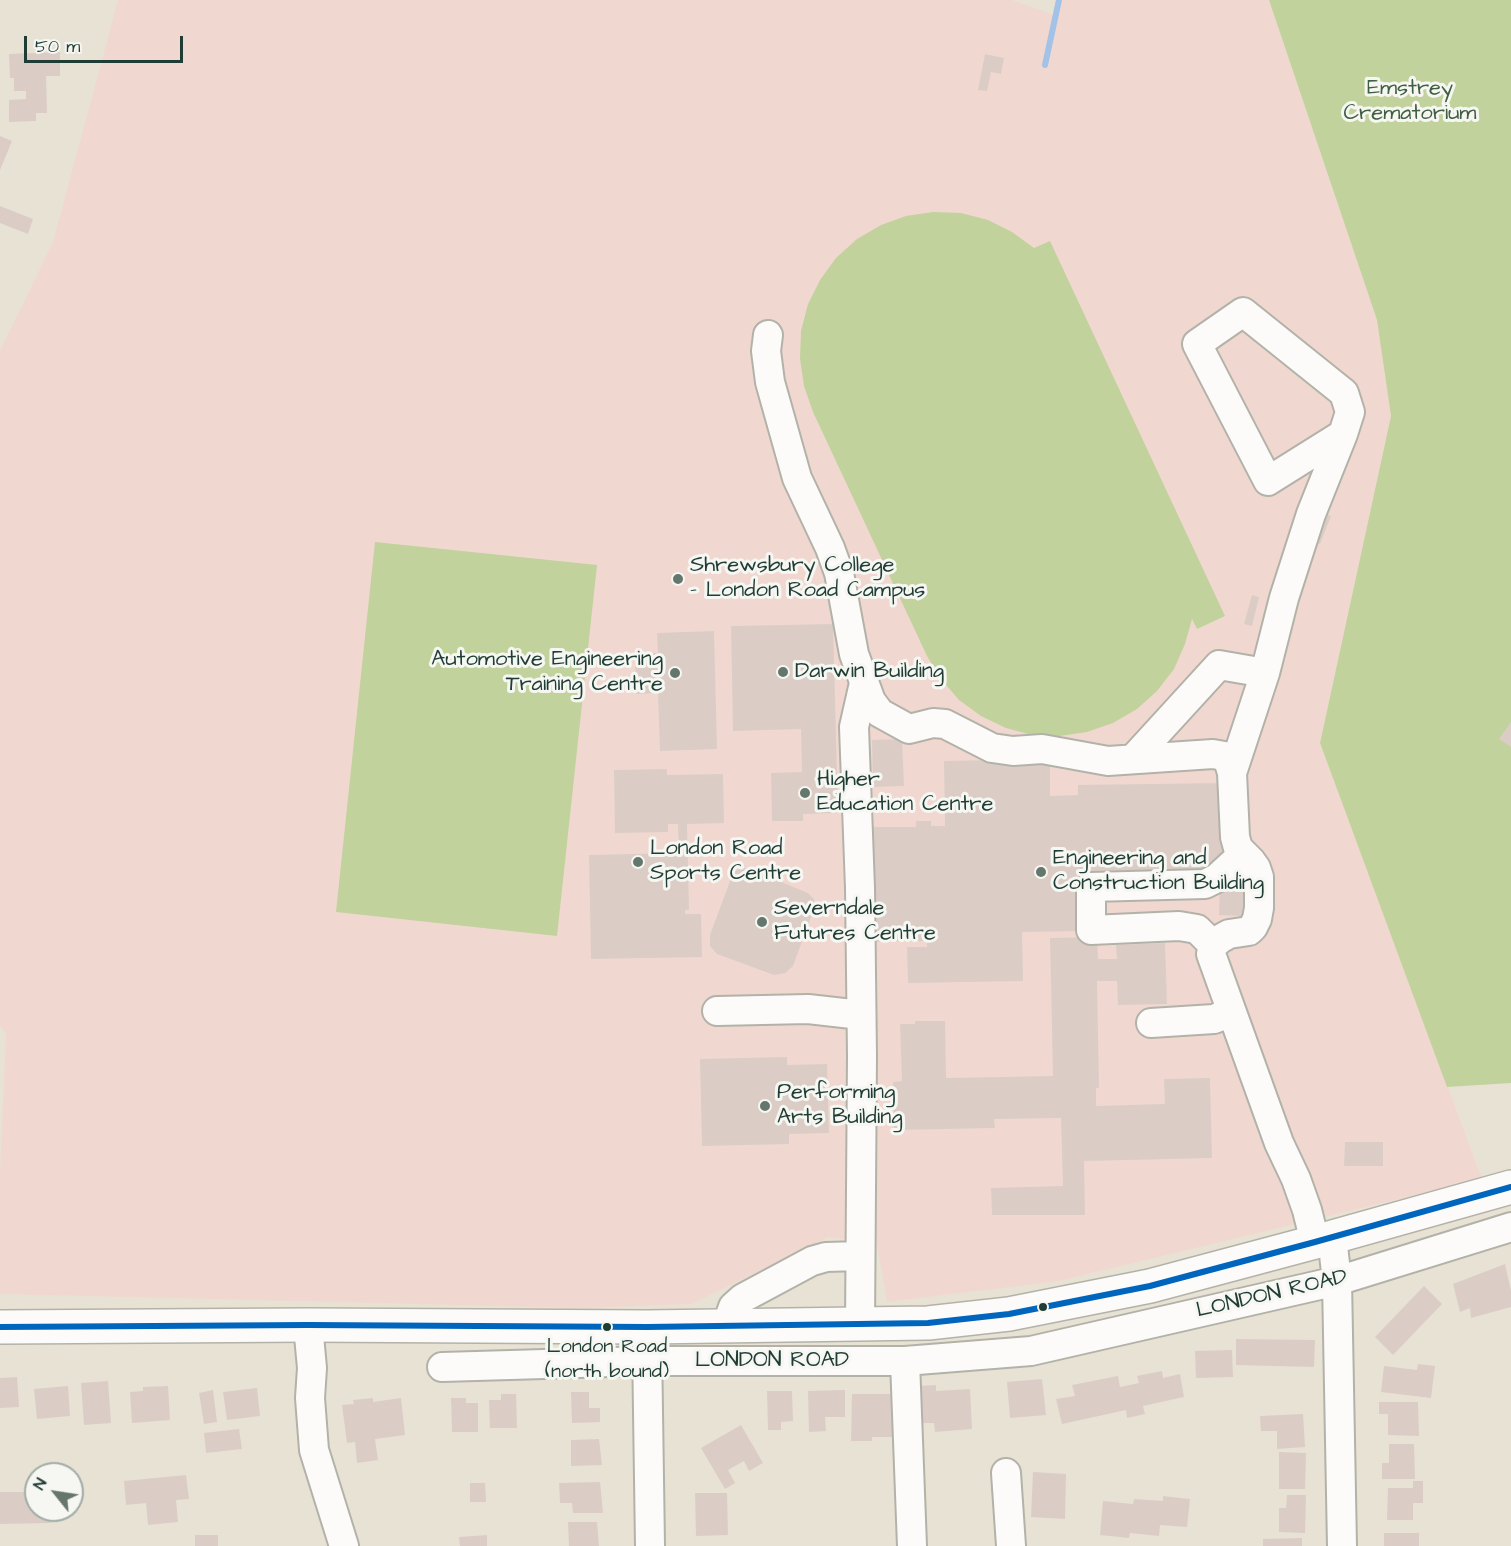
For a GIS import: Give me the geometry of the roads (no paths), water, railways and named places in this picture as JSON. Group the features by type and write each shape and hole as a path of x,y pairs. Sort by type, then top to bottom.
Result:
{"main road":[{"name":"LONDON ROAD","path":"0,1327 308,1325 726,1327 928,1323 1026,1311 1150,1286 1511,1187"}],"street":[{"path":"1232,772 1265,673 1284,598 1311,514 1343,434 1350,412 1344,393 1243,312 1197,344 1268,481 1343,434"},
{"path":"768,335 767,365 797,478 830,548 839,573 854,654 871,701 880,713 909,729 933,723 945,724 992,748 1013,751 1042,749 1108,761 1213,754 1224,756 1229,763 1232,772 1234,837 1238,848 1251,861 1259,877 1257,919 1249,931 1229,934 1220,939 1213,945 1211,954 1279,1143 1323,1240 1337,1281 1342,1546"},
{"path":"1133,759 1219,665 1265,673"},
{"path":"860,1325 860,888 854,727 864,683"},
{"path":"1213,945 1197,929 1179,926 1091,930 1091,887 1205,884 1217,878 1243,854"},
{"path":"717,1011 808,1009 861,1015"},
{"path":"1151,1023 1214,1019 1232,1012"},
{"name":"LONDON ROAD","path":"442,1367 647,1361 905,1361 1031,1351 1337,1281 1511,1227"},
{"path":"726,1327 733,1307 742,1298 812,1261 826,1257 860,1256"},
{"path":"1026,1311 1031,1351"},
{"path":"308,1325 312,1368 310,1398 314,1449 344,1546"},
{"path":"647,1327 650,1546"},
{"path":"905,1361 912,1546"},
{"path":"1006,1473 1011,1546"}],"waterway":[{"path":"1045,65 1059,0"}],"place":[{"name":"Shrewsbury College - London Road Campus","path":"678,579"},
{"name":"Darwin Building","path":"783,672"},
{"name":"Automotive Engineering Training Centre","path":"675,673"},
{"name":"Higher Education Centre","path":"805,793"},
{"name":"London Road Sports Centre","path":"638,862"},
{"name":"Engineering and Construction Building","path":"1041,872"},
{"name":"Severndale Futures Centre","path":"762,922"},
{"name":"Performing Arts Building","path":"765,1106"},
{"name":"London Road (north bound)","path":"607,1327"}],"park label":[{"name":"Emstrey Crematorium","path":"1410,102"}]}
